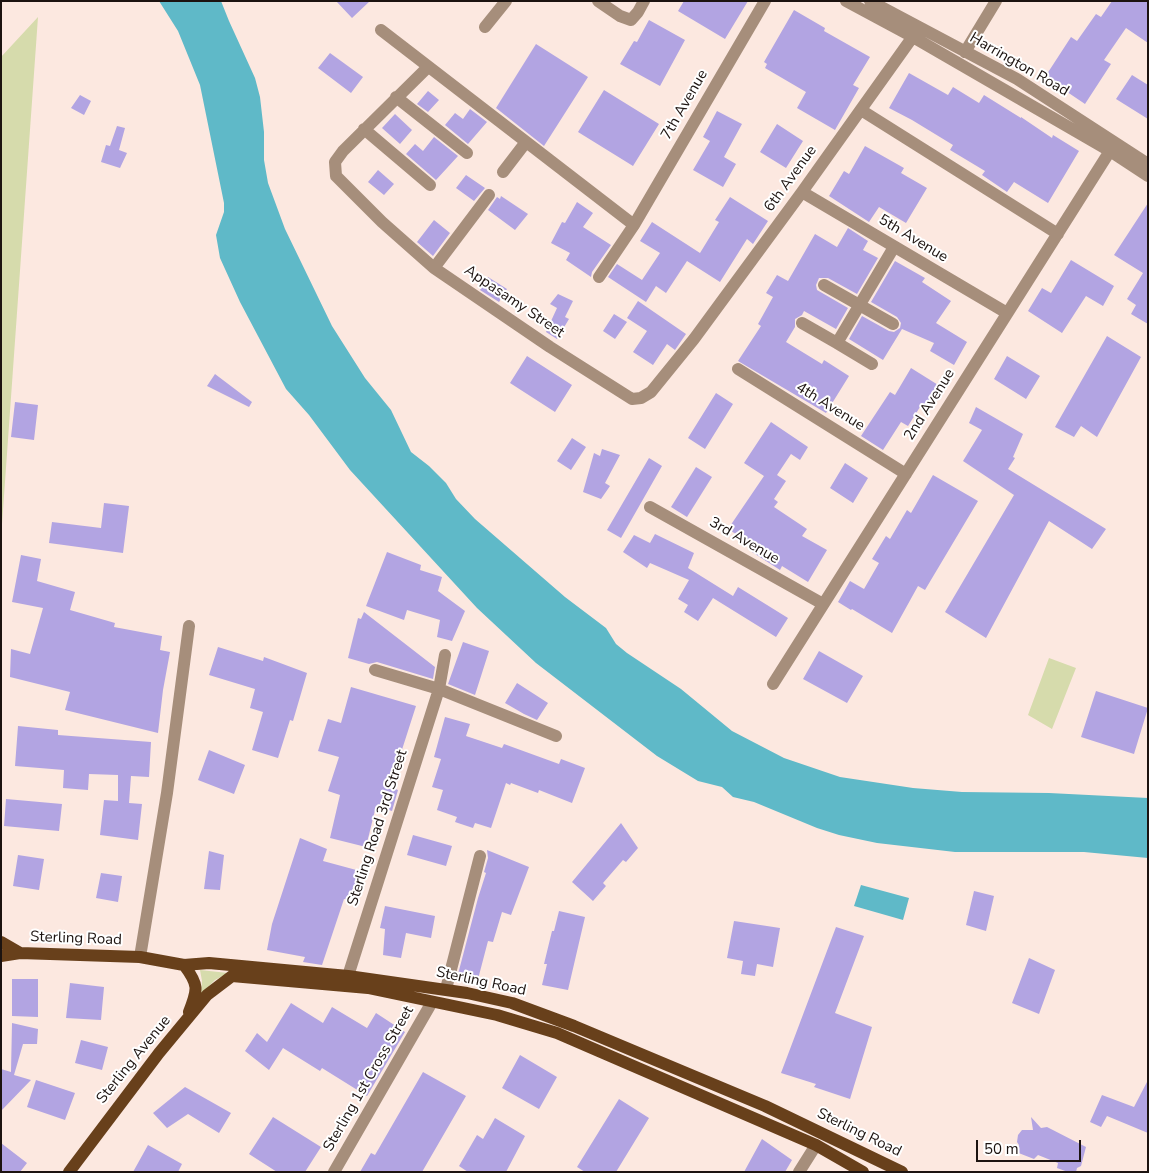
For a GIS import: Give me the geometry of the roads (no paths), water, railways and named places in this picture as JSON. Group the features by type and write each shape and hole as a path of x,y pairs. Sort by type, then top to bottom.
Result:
{"main road":[{"path":"1,942 20,953"},
{"name":"Sterling Road","path":"1,956 20,953 140,957 184,965 209,963 348,976 446,989 512,1003 574,1026 765,1106 902,1172"},
{"path":"184,965 194,978 196,992 184,1024"},
{"name":"Sterling Road","path":"232,976 368,988 497,1015 557,1033 816,1145 862,1172"},
{"name":"Sterling Avenue","path":"69,1172 123,1099 207,996 232,976"}],"street":[{"path":"485,28 506,1"},
{"path":"598,1 620,16 631,20 644,1"},
{"name":"7th Avenue","path":"599,277 634,224 765,1"},
{"path":"846,1 916,32 1113,147 1148,176"},
{"name":"Harrington Road","path":"870,1 916,32 965,52 1017,79 1113,147 1148,164"},
{"path":"965,52 996,1"},
{"path":"381,30 634,224"},
{"name":"6th Avenue","path":"694,339 916,32"},
{"path":"428,66 364,129 430,185"},
{"path":"396,97 466,153"},
{"path":"861,110 1058,234"},
{"name":"Appasamy Street","path":"364,129 335,162 336,176 382,222 434,268 550,347 632,399 641,398 652,392 694,339"},
{"path":"503,172 526,142"},
{"name":"2nd Avenue","path":"773,684 1113,147"},
{"name":"5th Avenue","path":"802,192 1007,313"},
{"path":"434,268 489,195"},
{"path":"837,343 894,246"},
{"path":"824,285 893,324"},
{"path":"802,323 872,364"},
{"name":"4th Avenue","path":"738,369 906,474"},
{"name":"3rd Avenue","path":"650,507 823,604"},
{"path":"140,957 167,793 189,626"},
{"name":"Sterling Road 3rd Street","path":"348,976 439,689 445,655"},
{"path":"375,670 439,689 556,736"},
{"path":"446,989 480,856"},
{"name":"Sterling 1st Cross Street","path":"334,1172 432,1002"},
{"path":"799,1172 816,1145"}],"water":[{"path":"159,1 221,1 255,78 260,97 264,132 264,160 268,183 285,229 332,326 365,378 391,410 411,452 446,483 456,499 475,519 565,597 606,628 616,644 681,689 732,731 784,758 840,777 913,788 962,792 1049,793 1148,798 1148,858 1084,852 955,852 877,843 817,828 754,802 733,797 722,787 698,781 657,756 536,663 477,608 350,470 309,415 286,389 240,302 220,258 216,235 224,212 224,203 200,85 178,31"},
{"path":"861,885 909,898 903,920 854,906"}]}
